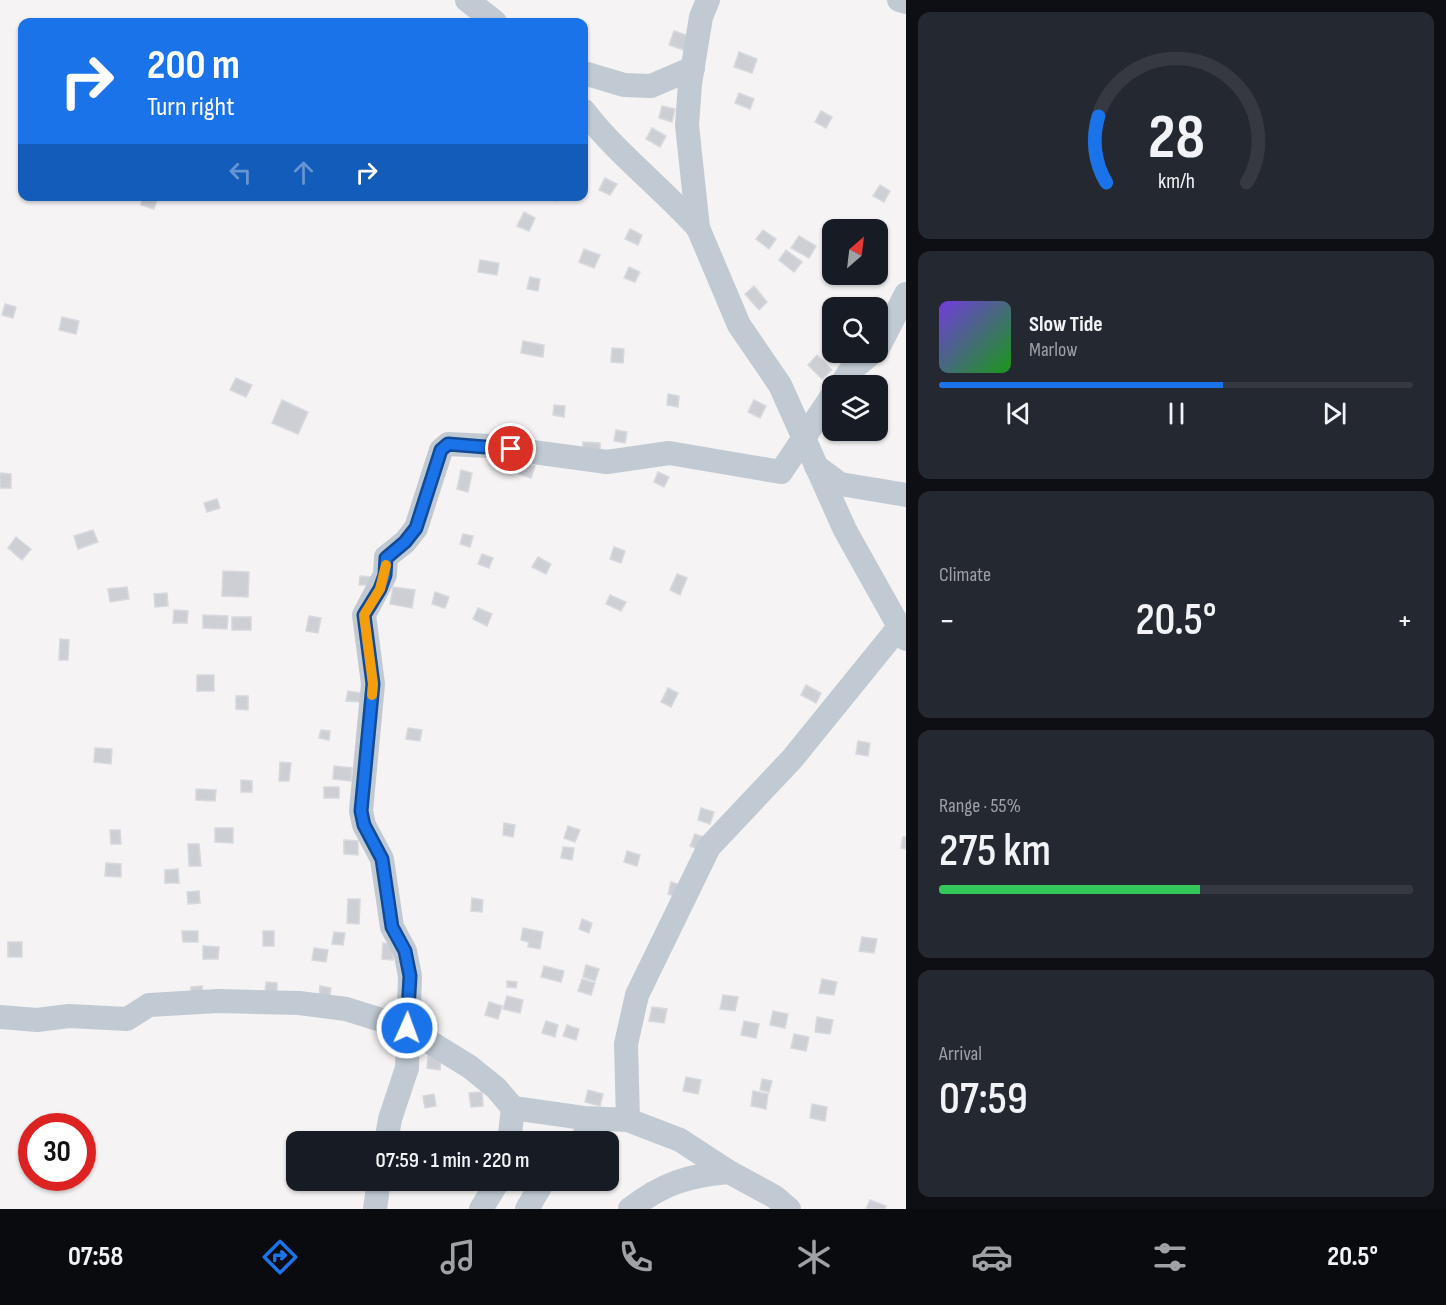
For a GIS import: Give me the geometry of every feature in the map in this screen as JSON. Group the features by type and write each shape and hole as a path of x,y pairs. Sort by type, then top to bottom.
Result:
{"street":[{"path":"467,0 490,18"},
{"path":"628,1120 626,1044 637,995 709,847 792,759 904,631 845,530 780,385 739,325 698,228 687,125 701,17 708,0"},
{"path":"899,0 906,2"},
{"path":"588,74 624,85 651,86 693,68"},
{"path":"588,116 619,153 678,206 698,228"},
{"path":"888,329 906,294"},
{"path":"847,375 860,363"},
{"path":"388,1131 407,1068 410,976 405,951 392,927 382,859 364,825 361,811 373,684 364,615 380,589 385,575 386,558 405,542 416,528 441,450 448,444 489,446 607,462 669,453 781,472 822,410"},
{"path":"814,465 840,484 906,495"},
{"path":"0,1017 37,1020 69,1016 127,1019 148,1005 160,1002 299,1003 346,1010 407,1028 470,1067 496,1088 513,1108 595,1119 628,1120 680,1140 729,1173 775,1197 789,1209"},
{"path":"510,1131 513,1108"},
{"path":"587,1131 595,1119"},
{"path":"630,1209 662,1186 707,1174 729,1173"},
{"path":"375,1209 377,1191"},
{"path":"481,1209 492,1191"},
{"path":"527,1209 538,1191"}],"building":[{"path":"674,31 689,36 684,50 669,45"},
{"path":"739,52 757,59 752,73 734,67"},
{"path":"739,93 754,99 750,109 735,103"},
{"path":"662,106 675,109 672,122 659,118"},
{"path":"821,111 832,117 826,128 815,122"},
{"path":"652,128 666,136 660,147 646,139"},
{"path":"605,178 617,184 610,195 599,190"},
{"path":"880,185 890,191 884,202 873,196"},
{"path":"142,201 156,201 154,209 141,205"},
{"path":"524,212 535,218 529,231 517,226"},
{"path":"630,229 642,235 638,245 625,239"},
{"path":"763,230 776,239 769,249 756,239"},
{"path":"799,236 816,246 809,258 791,248"},
{"path":"584,249 600,255 594,268 579,262"},
{"path":"786,250 802,262 794,272 779,260"},
{"path":"480,260 499,263 497,275 478,272"},
{"path":"629,267 640,272 635,282 624,278"},
{"path":"530,277 540,279 538,291 527,289"},
{"path":"754,286 767,302 759,310 745,294"},
{"path":"5,304 16,307 13,318 2,315"},
{"path":"62,317 79,321 76,334 59,330"},
{"path":"523,341 544,345 543,357 521,353"},
{"path":"612,348 624,349 623,363 611,362"},
{"path":"817,355 822,363 832,370 826,375 822,375 822,379 808,365"},
{"path":"236,378 252,385 246,397 230,390"},
{"path":"668,394 679,396 678,407 667,405"},
{"path":"282,400 308,412 298,434 272,423"},
{"path":"754,400 766,406 760,418 748,412"},
{"path":"554,405 565,406 564,417 553,415"},
{"path":"616,430 627,432 625,443 614,441"},
{"path":"583,442 600,443 600,455 583,454"},
{"path":"523,461 535,466 531,478 519,474"},
{"path":"461,470 472,473 468,492 457,489"},
{"path":"658,472 669,477 664,487 654,482"},
{"path":"0,473 11,474 11,488 0,488"},
{"path":"217,499 220,508 207,512 204,503"},
{"path":"93,530 98,542 78,549 74,536"},
{"path":"463,534 473,536 470,547 460,544"},
{"path":"16,537 31,549 22,560 8,548"},
{"path":"614,547 625,551 621,563 610,559"},
{"path":"482,554 493,558 489,568 478,564"},
{"path":"538,557 551,564 546,574 532,567"},
{"path":"223,571 249,572 248,597 222,596"},
{"path":"677,574 687,578 680,595 670,590"},
{"path":"360,576 371,577 371,585 359,585"},
{"path":"127,587 129,599 110,602 108,589"},
{"path":"393,587 415,590 412,608 390,604"},
{"path":"435,592 449,597 445,608 432,604"},
{"path":"167,593 168,606 155,607 154,594"},
{"path":"610,595 626,602 621,611 606,604"},
{"path":"478,608 492,614 487,626 473,619"},
{"path":"174,610 188,611 187,623 173,623"},
{"path":"203,615 228,616 227,629 203,628"},
{"path":"309,616 321,618 318,633 306,631"},
{"path":"232,617 251,617 251,630 232,630"},
{"path":"60,639 69,640 68,660 59,660"},
{"path":"197,675 214,675 214,691 197,691"},
{"path":"806,685 821,693 816,703 801,695"},
{"path":"668,688 678,693 671,707 661,702"},
{"path":"348,691 361,693 360,702 346,701"},
{"path":"236,696 248,696 248,710 236,709"},
{"path":"408,728 422,730 420,741 406,739"},
{"path":"321,730 330,731 329,740 319,738"},
{"path":"858,741 870,743 868,756 856,754"},
{"path":"95,748 112,749 111,764 94,762"},
{"path":"280,762 291,763 289,781 279,781"},
{"path":"334,766 352,768 351,781 333,779"},
{"path":"241,780 252,781 252,792 241,792"},
{"path":"324,787 339,787 339,798 324,798"},
{"path":"196,789 216,790 215,801 196,800"},
{"path":"701,808 714,812 710,824 698,820"},
{"path":"504,823 515,825 513,837 503,835"},
{"path":"568,826 580,830 575,842 564,838"},
{"path":"215,828 233,828 233,843 215,842"},
{"path":"110,830 120,830 121,844 111,844"},
{"path":"695,834 706,838 701,850 690,846"},
{"path":"903,837 906,837 906,849 901,848"},
{"path":"344,840 358,841 358,855 344,854"},
{"path":"188,844 199,844 201,866 189,866"},
{"path":"563,847 574,848 572,860 561,858"},
{"path":"627,851 640,855 637,866 624,862"},
{"path":"106,863 121,864 121,877 105,876"},
{"path":"178,869 179,883 165,883 165,870"},
{"path":"671,882 684,886 680,898 668,894"},
{"path":"199,891 200,903 188,904 187,892"},
{"path":"472,898 483,900 482,912 471,911"},
{"path":"348,899 360,899 359,924 347,923"},
{"path":"582,919 592,923 589,933 579,929"},
{"path":"523,928 543,932 540,949 528,947 529,942 521,940"},
{"path":"182,931 198,931 198,942 183,942"},
{"path":"263,931 274,931 274,946 263,946"},
{"path":"334,932 345,933 343,945 332,944"},
{"path":"862,937 877,939 874,953 859,951"},
{"path":"8,942 22,942 22,957 8,957"},
{"path":"383,943 394,945 393,960 382,959"},
{"path":"203,946 219,947 218,959 203,959"},
{"path":"314,948 328,950 326,962 312,960"},
{"path":"586,965 599,969 595,981 583,977"},
{"path":"544,966 564,971 561,982 541,977"},
{"path":"582,979 595,983 591,995 578,991"},
{"path":"822,979 837,982 834,995 819,993"},
{"path":"507,981 517,982 516,988 507,987"},
{"path":"266,982 277,983 277,993 265,992"},
{"path":"202,986 203,998 191,999 191,987"},
{"path":"320,986 331,988 329,1001 319,1000"},
{"path":"723,995 738,997 735,1011 720,1009"},
{"path":"507,996 523,1000 520,1013 503,1009"},
{"path":"489,1002 502,1006 498,1019 485,1015"},
{"path":"652,1007 667,1009 664,1023 649,1021"},
{"path":"773,1011 788,1014 785,1028 770,1025"},
{"path":"817,1017 833,1020 830,1034 815,1032"},
{"path":"546,1021 558,1025 555,1037 542,1033"},
{"path":"744,1021 759,1024 756,1038 741,1035"},
{"path":"567,1025 579,1029 576,1040 563,1036"},
{"path":"794,1034 809,1037 806,1051 791,1048"},
{"path":"428,1056 441,1057 440,1070 427,1068"},
{"path":"686,1077 701,1080 698,1094 683,1091"},
{"path":"762,1079 772,1081 769,1092 760,1090"},
{"path":"588,1090 603,1094 600,1106 585,1102"},
{"path":"753,1091 768,1094 766,1109 751,1106"},
{"path":"482,1092 483,1106 471,1107 469,1093"},
{"path":"434,1094 436,1106 425,1108 423,1096"},
{"path":"812,1104 827,1107 825,1121 810,1118"},
{"path":"870,1200 886,1206 885,1209 866,1209"}],"slow traffic":[{"path":"372,695 373,684 364,615 380,589 386,565"}],"route":[{"path":"407,1028 410,976 405,951 392,927 382,859 364,825 361,811 373,684 364,615 380,589 385,575 386,558 405,542 416,528 441,450 448,444 511,449"}]}
